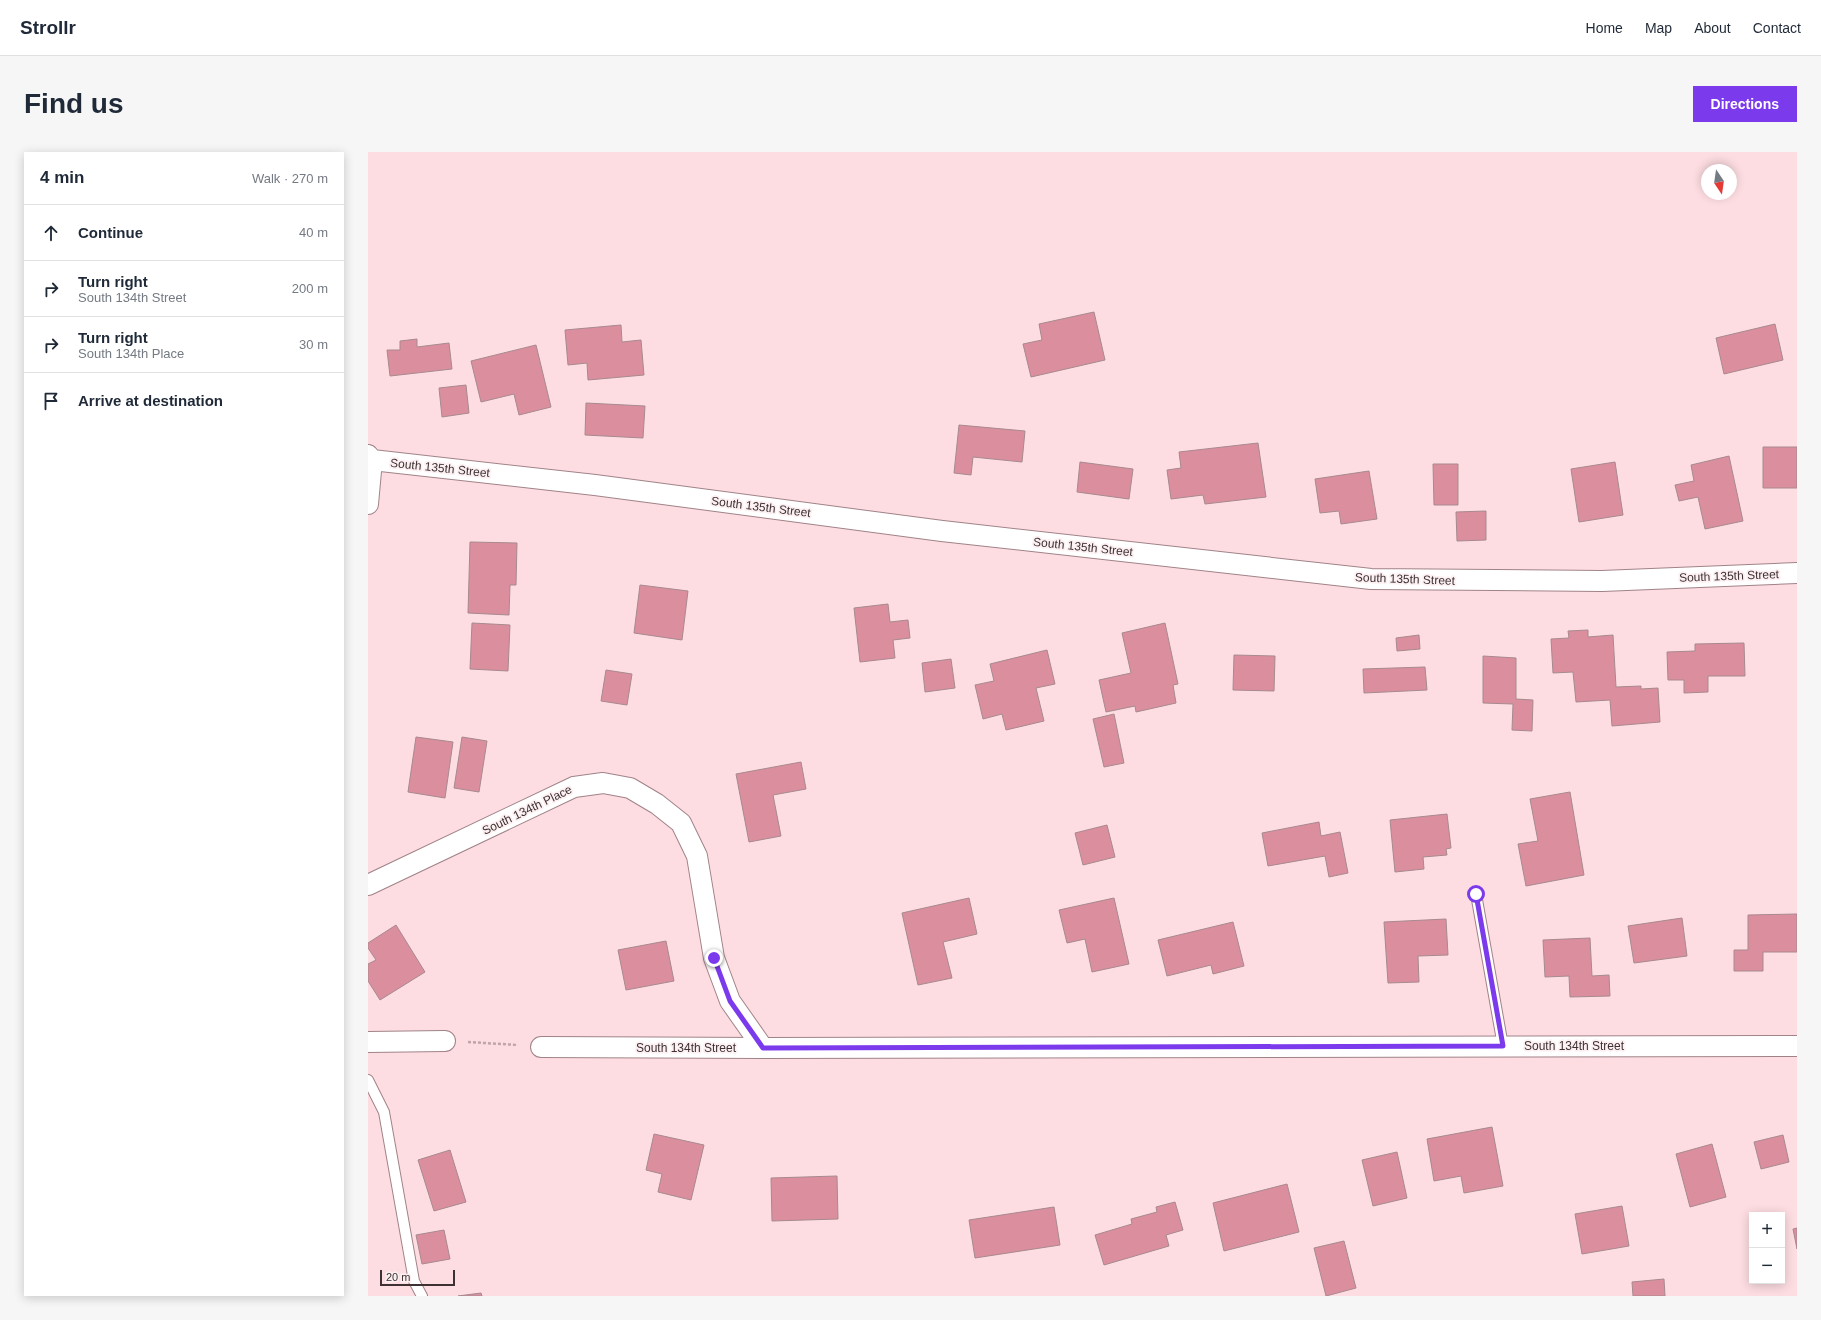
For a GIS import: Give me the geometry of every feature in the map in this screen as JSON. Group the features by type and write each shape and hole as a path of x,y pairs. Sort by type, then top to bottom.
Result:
{"street":[{"path":"368,504 370,458"},
{"name":"South 135th Street","path":"370,458 595,485 942,531 1371,579 1602,581 1797,573"},
{"name":"South 134th Place","path":"368,885 574,787 603,783 630,788 657,804 681,824 697,856 717,965 730,1001 763,1048"},
{"path":"368,1042 445,1041"},
{"name":"South 134th Street","path":"541,1047 1797,1046"}],"lane":[{"path":"1476,894 1503,1046"},
{"path":"368,1080 384,1112 414,1282 422,1296"}],"path":[{"path":"445,1041 541,1047"}],"building":[{"path":"1094,312 1105,360 1031,377 1023,344 1042,340 1039,324"},
{"path":"1775,324 1783,360 1724,374 1716,338"},
{"path":"621,325 622,342 641,340 644,375 588,380 587,363 568,365 565,330"},
{"path":"417,339 417,347 449,343 452,369 390,376 387,350 400,350 400,341"},
{"path":"536,345 551,407 519,415 514,394 481,402 471,361"},
{"path":"466,385 469,413 442,417 439,388"},
{"path":"586,403 645,406 643,438 585,435"},
{"path":"959,425 1025,431 1022,462 973,457 971,475 954,473"},
{"path":"1258,443 1266,497 1205,504 1203,495 1171,499 1167,470 1181,468 1179,452"},
{"path":"1763,447 1797,447 1797,488 1763,488"},
{"path":"1729,456 1743,521 1705,529 1698,497 1679,501 1675,485 1694,481 1691,465"},
{"path":"1080,462 1133,469 1129,499 1077,492"},
{"path":"1615,462 1623,515 1579,522 1571,469"},
{"path":"1433,464 1458,464 1458,505 1434,505"},
{"path":"1369,471 1377,519 1341,524 1339,511 1320,513 1315,479"},
{"path":"1486,511 1486,540 1457,541 1456,512"},
{"path":"470,542 517,543 516,585 510,585 509,615 468,613"},
{"path":"640,585 688,591 682,640 634,633"},
{"path":"888,604 890,622 908,620 910,638 893,640 895,658 860,662 854,608"},
{"path":"472,623 510,625 508,671 470,669"},
{"path":"1165,623 1178,684 1173,685 1176,703 1136,712 1135,706 1106,712 1099,680 1131,673 1122,633"},
{"path":"1588,630 1588,637 1613,635 1616,687 1641,686 1641,689 1658,688 1660,722 1612,726 1610,700 1576,702 1573,672 1553,673 1551,639 1569,638 1568,631"},
{"path":"1419,635 1420,649 1397,651 1396,638"},
{"path":"1744,643 1745,676 1708,676 1708,692 1684,693 1684,680 1668,680 1667,652 1695,651 1695,644"},
{"path":"1047,650 1055,684 1036,688 1044,721 1006,730 1002,714 983,719 975,685 994,681 990,664"},
{"path":"1234,655 1275,656 1274,691 1233,690"},
{"path":"1483,656 1516,658 1516,699 1533,700 1532,731 1512,730 1513,704 1483,703"},
{"path":"951,659 955,688 925,692 922,663"},
{"path":"1425,667 1427,690 1364,693 1363,669"},
{"path":"606,670 632,674 627,705 601,701"},
{"path":"1114,714 1124,763 1104,767 1093,719"},
{"path":"416,737 453,742 445,798 408,792"},
{"path":"462,737 487,741 479,792 454,788"},
{"path":"801,762 806,789 773,795 781,836 749,842 736,774"},
{"path":"1570,792 1584,875 1526,886 1518,844 1538,841 1530,799"},
{"path":"1447,814 1451,848 1446,849 1447,855 1423,857 1424,869 1395,872 1390,820"},
{"path":"1319,822 1321,836 1340,832 1348,873 1329,877 1325,856 1268,866 1262,833"},
{"path":"1107,825 1115,857 1083,865 1075,833"},
{"path":"969,898 977,934 943,942 952,978 918,985 902,913"},
{"path":"1114,898 1129,964 1092,972 1085,939 1067,943 1059,910"},
{"path":"1797,914 1797,952 1763,952 1763,971 1734,971 1734,950 1748,950 1748,915"},
{"path":"1682,918 1687,956 1634,963 1628,926"},
{"path":"1446,919 1448,955 1418,956 1419,982 1388,983 1384,922"},
{"path":"1233,922 1244,966 1213,974 1211,965 1167,976 1158,940"},
{"path":"396,925 425,972 380,1000 368,981 368,964 376,960 368,948 368,943"},
{"path":"1590,938 1592,976 1609,975 1610,996 1570,997 1569,976 1545,977 1543,940"},
{"path":"666,941 674,981 626,990 618,950"},
{"path":"1492,1127 1503,1186 1464,1193 1461,1176 1434,1181 1427,1139"},
{"path":"654,1134 704,1145 691,1200 658,1192 662,1174 646,1170"},
{"path":"1783,1135 1789,1162 1761,1169 1754,1142"},
{"path":"1712,1144 1726,1197 1690,1207 1676,1154"},
{"path":"450,1150 466,1202 434,1211 418,1160"},
{"path":"1397,1152 1407,1198 1373,1206 1362,1160"},
{"path":"837,1176 838,1219 772,1221 771,1178"},
{"path":"1287,1184 1299,1232 1224,1251 1213,1203"},
{"path":"1175,1202 1183,1230 1166,1235 1169,1246 1104,1265 1095,1235 1132,1224 1131,1219 1157,1212 1156,1207"},
{"path":"1622,1206 1629,1246 1582,1254 1575,1214"},
{"path":"1054,1207 1060,1245 975,1258 969,1220"},
{"path":"1797,1228 1797,1249 1793,1229"},
{"path":"444,1230 450,1259 422,1264 416,1235"},
{"path":"1344,1241 1356,1288 1326,1296 1314,1248"},
{"path":"1664,1279 1665,1296 1633,1296 1632,1282"},
{"path":"481,1293 482,1296 458,1296"}],"route":[{"path":"714,958 730,1001 763,1048 1503,1046 1476,894"}]}
